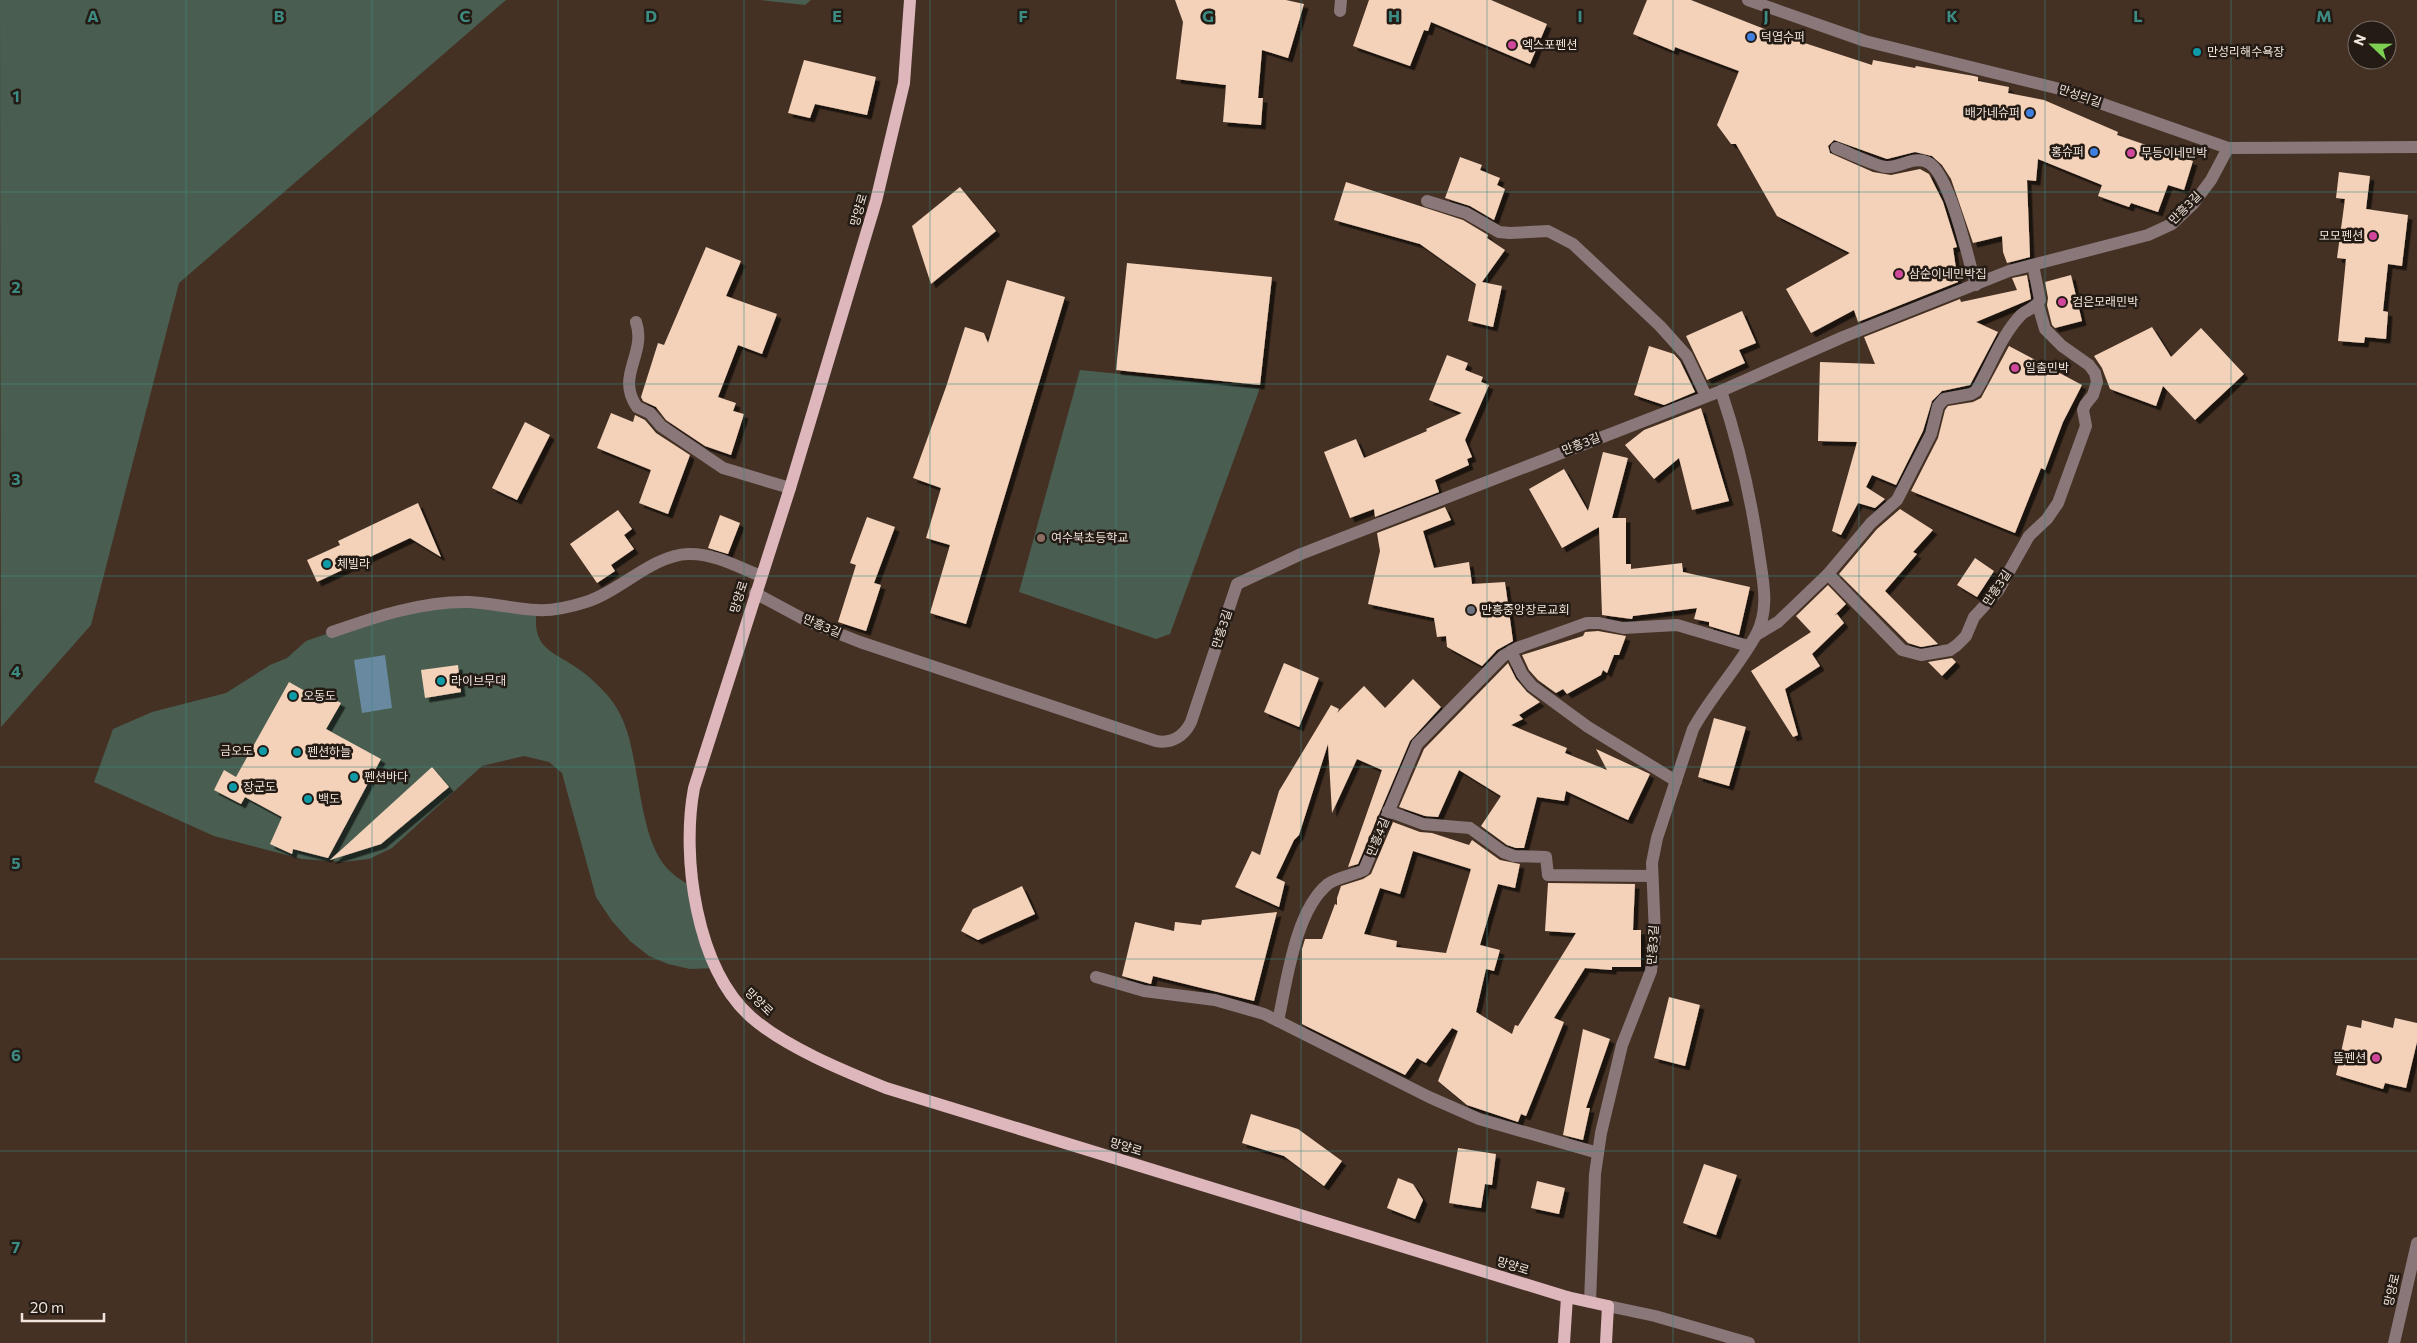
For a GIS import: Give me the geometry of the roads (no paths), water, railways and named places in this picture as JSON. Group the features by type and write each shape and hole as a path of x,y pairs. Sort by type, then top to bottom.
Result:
{"main road":[{"name":"망양로","path":"910,0 904,83 888,159 790,488 697,773 691,804 689,832 694,888 707,944 728,990 750,1016 764,1027 814,1055 886,1088 1567,1297 1608,1306"},
{"path":"1564,1343 1567,1297"},
{"path":"1606,1343 1608,1306"}],"street":[{"name":"만성리길","path":"1748,0 1866,41 2060,89 2228,148 2417,147"},
{"path":"1836,148 1886,167 1915,160 1928,162 1938,172 1948,187 1976,285"},
{"name":"만흥3길","path":"755,593 807,621 860,642 1156,741 1168,741 1186,731 1191,722 1236,584 1301,554 1721,391 1843,337 2009,272 2148,235 2172,224 2192,204 2211,180 2228,148"},
{"path":"1427,201 1466,213 1499,232 1548,231 1574,244 1660,326 1687,356 1706,396"},
{"path":"2033,265 2040,300 2038,305"},
{"name":"만흥3길","path":"1756,635 1778,622 1828,574 1871,523 1896,500 1931,434 1938,406 1944,399 1971,394 1976,391 2007,336 2023,314 2038,305 2045,329 2089,365 2095,373 2097,382 2093,395 2083,410 2086,426 2054,511 2029,536 1998,591 1974,618 1966,636 1950,650 1915,655 1902,650 1828,574"},
{"path":"636,322 639,342 628,382 637,407 650,413 661,426 722,468 790,488"},
{"name":"만흥3길","path":"1590,1302 1595,1174 1598,1153 1610,1091 1622,1045 1651,971 1655,935 1652,863 1657,838 1693,730 1701,714 1756,635 1764,617 1765,600 1752,500 1737,440 1721,391"},
{"path":"332,632 375,617 423,606 468,602 537,610 574,606 605,594 664,561 686,554 712,557 761,576"},
{"name":"만흥4길","path":"1278,1021 1297,939 1305,917 1315,900 1329,884 1364,870 1417,744 1491,668 1511,651 1587,623 1599,622 1623,628 1677,625 1748,646"},
{"path":"1511,651 1522,674 1532,686 1588,727 1676,781"},
{"path":"1388,812 1423,824 1470,828 1503,852 1514,856 1546,857 1548,875 1652,876"},
{"path":"1096,977 1144,991 1215,1000 1264,1014 1429,1097 1479,1119 1598,1153"},
{"name":"망양로","path":"2394,1343 2417,1243"},
{"name":"망양로","path":"1608,1306 1655,1316 1749,1343"}],"water":[{"path":"385,655 392,708 362,713 354,660"}],"place":[{"name":"덕엽수퍼","path":"1751,37"},
{"name":"엑스포펜션","path":"1512,45"},
{"name":"만성리해수욕장","path":"2197,52"},
{"name":"배가네슈퍼","path":"2030,113"},
{"name":"홍슈퍼","path":"2094,152"},
{"name":"무등이네민박","path":"2131,153"},
{"name":"모모펜션","path":"2373,236"},
{"name":"삼순이네민박집","path":"1899,274"},
{"name":"검은모래민박","path":"2062,302"},
{"name":"일출민박","path":"2015,368"},
{"name":"여수북초등학교","path":"1041,538"},
{"name":"체빌라","path":"327,564"},
{"name":"만흥중앙장로교회","path":"1471,610"},
{"name":"라이브무대","path":"441,681"},
{"name":"오동도","path":"293,696"},
{"name":"금오도","path":"263,751"},
{"name":"펜션하늘","path":"297,752"},
{"name":"펜션바다","path":"354,777"},
{"name":"장군도","path":"233,787"},
{"name":"백도","path":"308,799"},
{"name":"뜰펜션","path":"2376,1058"}]}
